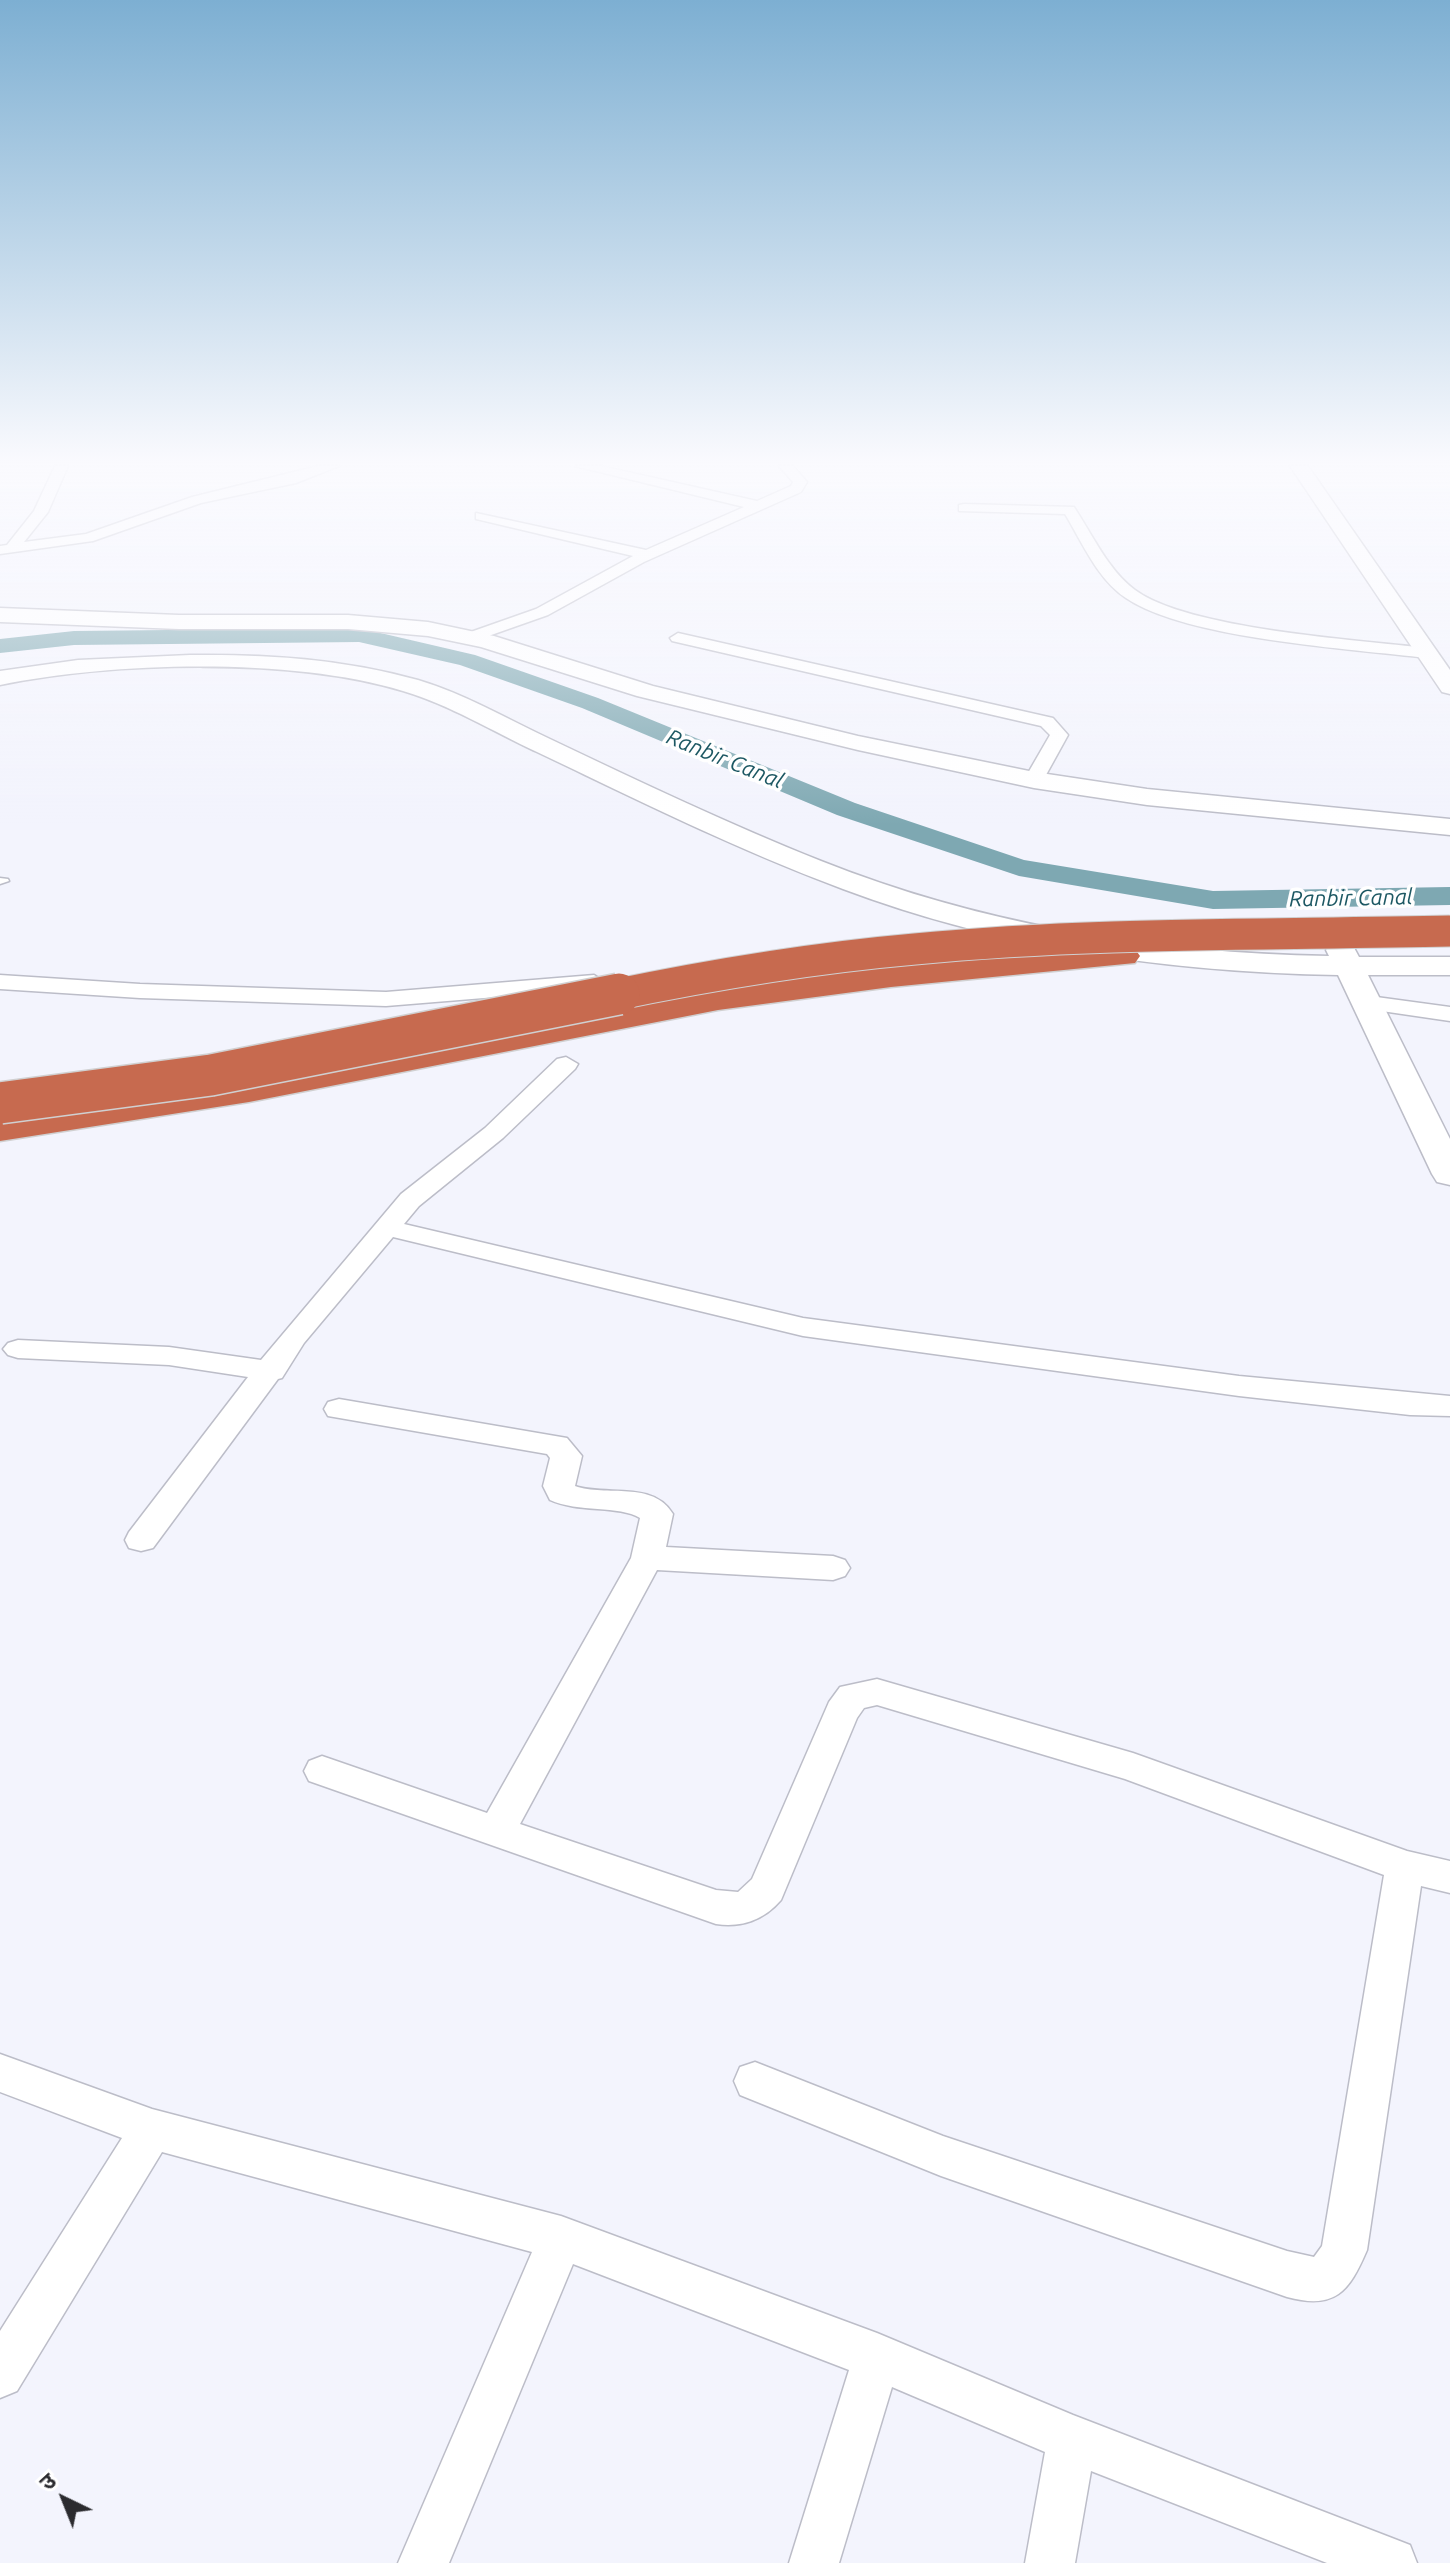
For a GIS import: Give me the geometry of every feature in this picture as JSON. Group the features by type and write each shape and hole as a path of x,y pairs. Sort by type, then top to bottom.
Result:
{"highway":[{"path":"0,1103 247,1068 838,957 1013,942 1450,931"},
{"path":"0,1129 223,1097 662,1009 856,979 1123,956 1450,949"}],"street":[{"path":"471,637 542,612 591,586"},
{"path":"1123,586 1148,603 1204,619 1291,636 1427,653"},
{"path":"1381,586 1450,687"},
{"path":"507,648 542,612"},
{"path":"0,615 166,622 375,623 471,637 645,691 858,743 1034,780 1147,797 1450,827"},
{"path":"678,638 1047,722 1055,727 1059,735 1034,780"},
{"path":"0,671 64,661 199,653 298,654 387,665 490,703 851,865 946,896 1044,918 1120,929 1155,930"},
{"path":"0,678 67,668 195,661 308,663 384,678 418,688 807,866 942,913 1046,937 1175,958 1347,967 1450,966"},
{"path":"0,982 154,992 424,997 1046,937 1155,930 1450,921"},
{"path":"1332,924 1347,967 1369,1003 1450,1174"},
{"path":"1369,1003 1450,1014"},
{"path":"141,1540 272,1371 294,1337 420,1190 494,1133 566,1064"},
{"path":"387,1228 803,1327 1239,1386 1410,1405 1450,1406"},
{"path":"18,1349 169,1356 272,1371"},
{"path":"339,1409 430,1427 556,1445 566,1456 559,1486 566,1496 644,1506 657,1514 647,1558 497,1830"},
{"path":"647,1558 833,1568"},
{"path":"322,1771 716,1907 741,1910 756,1903 767,1889 842,1712 853,1697 877,1692 1133,1767 1405,1866 1450,1877"},
{"path":"755,2081 941,2156 1051,2195 1287,2274 1311,2281 1325,2279 1335,2271 1344,2250 1405,1866"},
{"path":"0,2073 152,2129 561,2238 877,2357 1072,2439 1392,2563"},
{"path":"0,2374 152,2129"},
{"path":"423,2563 561,2238"},
{"path":"814,2563 877,2357"},
{"path":"1050,2563 1072,2439"}],"waterway":[{"name":"Ranbir Canal","path":"0,646 74,638 359,635 467,660 590,703 846,809 1019,868 1213,900 1450,896"}]}
